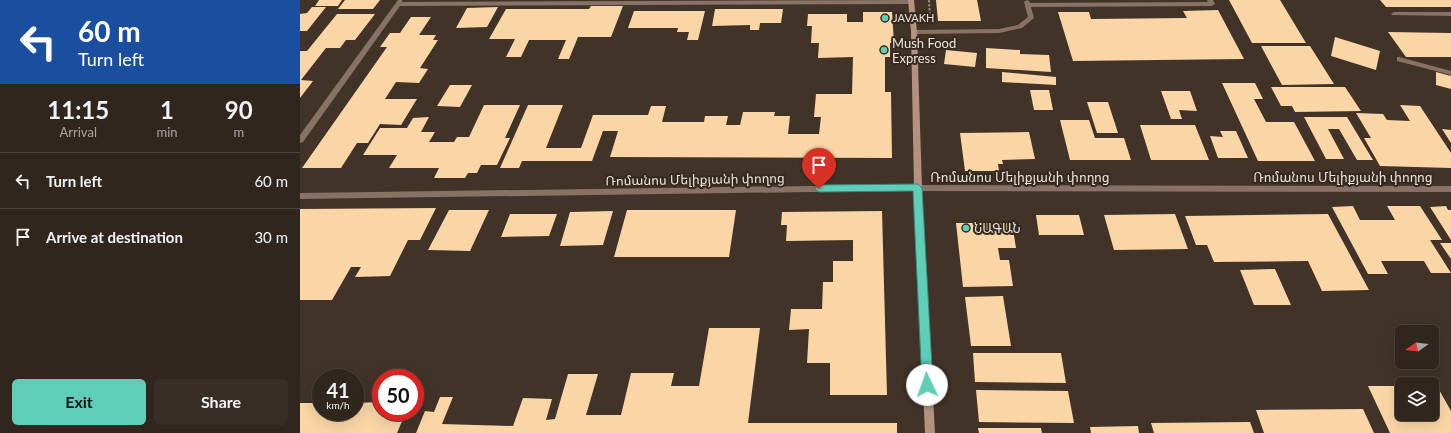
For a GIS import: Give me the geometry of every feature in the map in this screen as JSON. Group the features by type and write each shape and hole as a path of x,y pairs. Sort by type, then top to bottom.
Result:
{"main road":[{"path":"911,1 914,32 918,188 930,433"}],"street":[{"path":"914,32 999,30 1020,27 1031,18 1027,3 1212,4 1210,0"},
{"path":"300,140 399,2 911,1"},
{"path":"1394,14 1451,14"},
{"path":"1399,59 1451,73"},
{"name":"Ռոմանոս Մելիքյանի փողոց","path":"300,196 918,188 1451,189"}],"building":[{"path":"319,0 342,0 338,6 315,6"},
{"path":"345,0 380,0 373,9 338,9"},
{"path":"936,0 977,0 981,21 938,21"},
{"path":"1229,0 1280,0 1306,43 1252,43"},
{"path":"1380,0 1451,0 1451,7 1386,7"},
{"path":"591,6 623,6 611,37 578,37 569,59 558,59 566,40 529,40 521,57 506,57 515,39 489,39 506,9 589,9"},
{"path":"312,7 326,7 307,31 300,31 300,14 307,13"},
{"path":"498,7 487,27 456,28 467,8"},
{"path":"715,9 783,9 781,23 760,23 759,30 750,30 750,25 712,26"},
{"path":"1218,10 1244,59 1073,61 1058,12 1089,12 1091,19 1187,18 1183,11"},
{"path":"634,11 705,11 698,40 687,40 689,32 677,32 678,28 628,28"},
{"path":"863,12 892,12 894,43 890,43 890,57 885,57 885,92 891,92 892,158 610,157 618,131 603,131 592,161 522,161 519,168 500,168 528,105 563,105 546,148 581,148 593,115 648,115 651,106 666,106 662,122 704,122 705,116 728,116 726,125 740,125 743,112 775,112 774,116 790,116 788,134 819,134 821,117 814,117 816,94 852,94 853,57 818,58 819,43 811,43 812,26 807,26 808,14 847,14 847,22 863,22"},
{"path":"337,14 375,14 355,40 346,40 340,48 326,48 301,80 313,81 300,98 300,51 307,51"},
{"path":"411,17 431,17 419,35 436,35 433,40 438,40 420,68 428,69 419,83 396,82 385,99 417,99 401,125 380,124 368,143 357,143 341,168 302,168 387,47 380,47 390,33 400,33"},
{"path":"1388,32 1451,33 1451,57 1406,57"},
{"path":"1335,37 1380,51 1376,70 1331,56"},
{"path":"1261,46 1310,46 1334,84 1282,85"},
{"path":"986,48 1020,50 1020,54 1049,55 1051,72 986,68"},
{"path":"946,50 977,53 975,67 944,64"},
{"path":"1002,72 1056,77 1056,85 1002,82"},
{"path":"1436,72 1451,76 1451,89 1436,85"},
{"path":"1222,83 1255,83 1263,99 1254,99 1266,122 1294,122 1315,161 1258,161"},
{"path":"450,85 472,85 460,107 437,106"},
{"path":"1271,87 1345,87 1361,111 1295,112 1292,106 1281,106"},
{"path":"1030,90 1049,90 1053,110 1034,110"},
{"path":"1161,91 1190,91 1197,111 1179,110 1182,119 1171,119"},
{"path":"1087,102 1108,102 1118,133 1097,133"},
{"path":"484,105 520,105 505,138 510,138 497,165 481,165 477,173 468,173 465,178 434,178 439,168 389,168 397,155 363,155 380,128 407,128 413,118 429,117 421,132 435,132 429,142 454,142 457,137 469,137"},
{"path":"1400,105 1420,106 1451,153 1451,168 1380,166 1364,138 1371,138 1356,113 1383,114 1387,120 1410,121"},
{"path":"1304,117 1347,117 1373,160 1357,160 1339,129 1328,129 1344,159 1326,159"},
{"path":"1060,120 1089,120 1095,138 1124,138 1131,160 1070,160"},
{"path":"1140,125 1195,125 1209,160 1151,160"},
{"path":"1442,129 1451,130 1451,143"},
{"path":"1220,131 1236,131 1248,158 1218,158 1210,136 1223,137"},
{"path":"1029,132 1035,159 1002,160 1003,164 998,164 999,171 965,171 960,133"},
{"path":"1353,206 1360,220 1395,220 1387,206 1420,206 1442,240 1430,240 1451,273 1431,273 1424,261 1381,261 1388,274 1368,274 1332,207"},
{"path":"1446,206 1448,210 1451,210 1451,240 1430,207"},
{"path":"436,208 420,240 408,240 390,276 355,277 361,267 351,267 332,300 300,300 300,209"},
{"path":"449,210 489,210 470,251 428,250"},
{"path":"627,210 736,210 729,257 614,257"},
{"path":"613,211 603,245 560,246 570,212"},
{"path":"882,211 887,395 830,395 830,363 807,363 809,329 789,330 791,309 822,309 823,282 833,282 833,261 853,261 853,240 786,241 787,225 781,225 782,212"},
{"path":"510,214 557,214 549,236 501,237"},
{"path":"1175,214 1188,249 1114,250 1104,215"},
{"path":"1328,214 1369,290 1322,291 1308,261 1214,262 1207,245 1196,245 1185,216"},
{"path":"1036,215 1079,215 1084,235 1039,235"},
{"path":"956,223 1012,223 1016,248 998,248 1000,260 1009,260 1013,286 963,287"},
{"path":"1440,243 1451,243 1451,259"},
{"path":"1275,269 1291,305 1254,305 1240,270"},
{"path":"1003,296 1011,346 971,346 965,297"},
{"path":"709,328 760,328 748,423 897,423 897,433 416,433 421,421 424,421 425,411 434,412 440,397 453,397 442,424 513,426 523,398 552,399 546,420 555,419 568,374 598,374 586,415 621,415 631,373 674,373 671,386 699,386"},
{"path":"973,353 1061,353 1066,383 975,382"},
{"path":"1368,386 1395,386 1395,421 1439,421 1439,390 1451,411 1451,433 1390,433"},
{"path":"976,390 1068,391 1074,423 979,422"},
{"path":"372,402 372,421 402,421 397,433 300,433 300,403 312,403 312,421 364,421 364,403"},
{"path":"1363,409 1374,433 1264,433 1256,410"},
{"path":"1250,422 1254,433 1154,433 1151,423"},
{"path":"1138,426 1139,433 1091,433 1090,427"},
{"path":"978,428 1041,428 1042,433 979,433"}],"place":[{"name":"JAVAKH","path":"885,18"},
{"name":"Mush Food Express","path":"884,50"},
{"name":"ՆԱԳԱՆ","path":"966,228"}],"route":[{"path":"819,189 918,188 927,385"}]}
